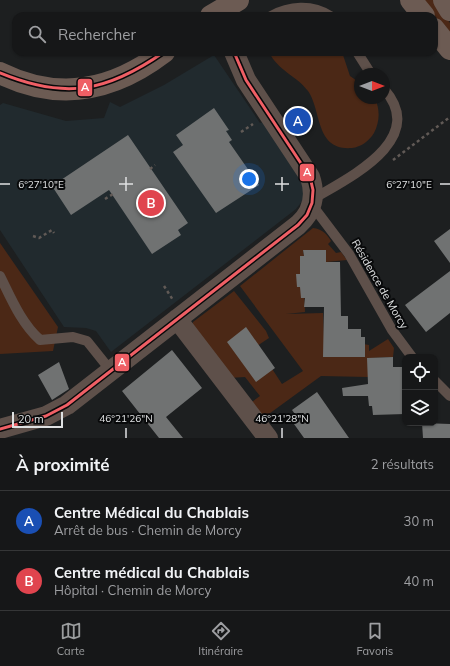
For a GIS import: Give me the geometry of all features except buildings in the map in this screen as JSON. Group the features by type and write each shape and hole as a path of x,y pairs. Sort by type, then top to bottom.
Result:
{"main road":[{"path":"411,0 421,12"},
{"path":"444,0 450,10"},
{"path":"438,34 450,49"},
{"path":"0,73 40,87 66,90 108,84 124,78 147,65 159,56"}],"street":[{"path":"0,429 56,412 67,405 111,371 176,311 298,225 307,216 312,202 313,188 308,172 246,80 236,56"},
{"path":"176,311 268,438"}],"lane":[{"path":"280,12 287,9 298,8 317,10 321,12"},
{"path":"360,56 367,68"},
{"path":"312,202 373,160 388,146 395,132 396,116 390,97"},
{"name":"Résidence de Morcy","path":"312,202 350,254 392,330 410,354"},
{"path":"0,276 20,315 31,332 40,340 72,337 87,341 111,371"},
{"path":"438,384 450,396"}],"path":[{"path":"150,169 155,166"},
{"path":"105,199 113,194"},
{"path":"33,236 39,238 52,230 54,233"},
{"path":"164,286 176,311"}],"shaded area":[{"path":"419,0 435,0 450,23 450,40 438,25 438,12 428,12"},
{"path":"215,56 260,123 264,122 304,184 303,200 296,209 111,352 96,331 86,328 64,327 0,230 0,105 3,103 66,121 104,118 110,102 120,107 164,85"},
{"path":"272,56 343,56 350,76 354,79 354,104 377,104 378,120 376,129 372,136 362,145 352,148 340,147 331,143 321,128 308,91 277,64"},
{"path":"313,228 319,229 326,234 331,241 328,244 336,253 341,252 347,260 326,262 326,250 303,250 304,256 300,256 300,274 304,287 305,312 286,314 323,313 324,337 369,345 369,351 388,339 394,348 393,357 370,358 371,364 368,377 321,376 262,419 249,404 260,396 245,377 229,378 193,331 193,322 234,291 266,331 269,338 257,346 282,384 303,371 240,286"},
{"path":"0,243 58,327 53,351 0,354"}],"transit line":[{"name":"A","path":"0,73 45,87 65,89 85,88 123,76 158,56"},
{"name":"A","path":"0,429 46,416 67,405 298,225 307,215 312,203 313,190 310,177 246,80 236,56"}],"place":[{"name":"Centre Médical du Chablais","path":"298,121"},
{"name":"Centre médical du Chablais","path":"151,203"}]}
